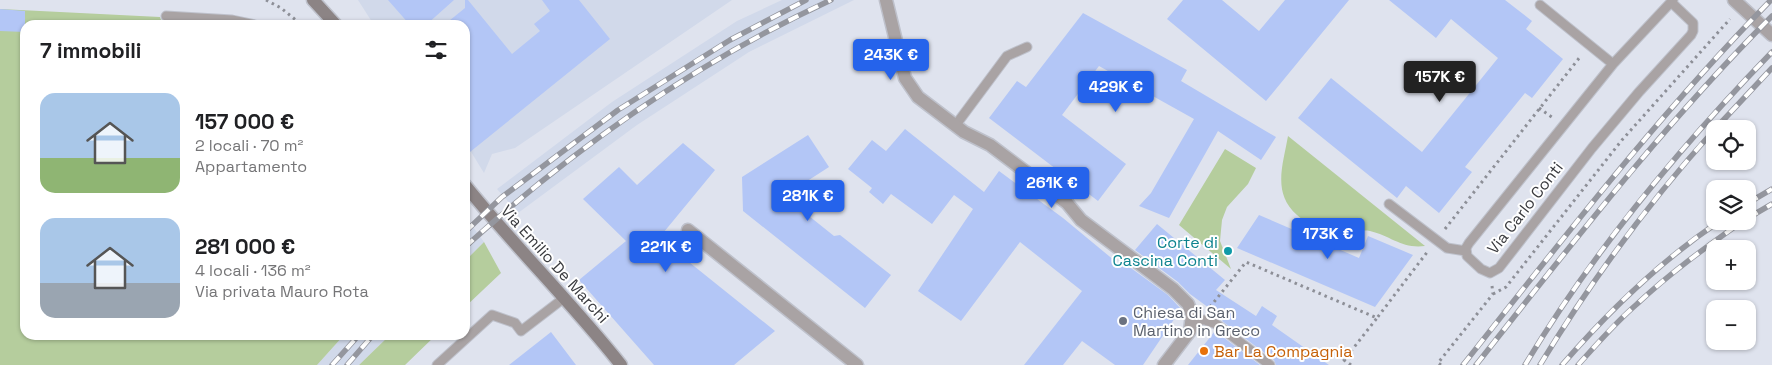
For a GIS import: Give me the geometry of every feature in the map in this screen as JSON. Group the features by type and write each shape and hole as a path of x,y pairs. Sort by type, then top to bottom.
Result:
{"street":[{"path":"313,0 331,20"},
{"path":"886,0 905,78 922,101 970,136 990,145 1067,203 1083,222 1173,289 1188,304 1193,320 1187,336 1164,365"},
{"path":"1734,0 1772,35"},
{"name":"Via Emilio De Marchi","path":"470,191 592,328 621,365"},
{"path":"688,230 857,365"}],"lane":[{"name":"Via Carlo Conti","path":"1672,1 1693,23 1691,35 1598,141 1499,268 1490,273 1480,269 1470,261 1466,251 1469,243 1612,64 1672,1"},
{"path":"1540,5 1612,64"},
{"path":"166,16 232,20"},
{"path":"955,126 1007,56 1027,47"},
{"path":"1389,204 1447,248 1466,251"},
{"path":"470,335 492,315 515,323 521,331 564,298"},
{"path":"1193,320 1205,320 1216,324 1270,365"},
{"path":"437,365 464,340"}],"path":[{"path":"266,0 281,8 296,20"},
{"path":"1439,364 1493,294 1506,287 1622,140 1733,16"},
{"path":"1351,365 1344,360 1589,45"},
{"path":"1210,308 1246,262 1376,318"},
{"path":"1490,273 1493,294"}],"shaded area":[{"path":"358,0 732,0 515,148 492,154 484,173 470,150 470,20 371,20"},
{"path":"782,0 854,0 749,52 637,125 518,213 497,189 612,102 737,21"},
{"path":"470,223 484,242 470,256"},
{"path":"340,340 385,340 359,365 317,365"}],"green space":[{"path":"0,9 160,17 161,20 20,20 20,340 340,340 317,365 0,365"},
{"path":"1288,136 1425,246 1410,246 1370,231 1327,231 1313,226 1297,215 1284,197 1282,188 1282,168"},
{"path":"1225,149 1256,168 1248,184 1227,207 1222,220 1220,241 1231,269 1179,225"},
{"path":"484,242 501,273 470,302 470,256"},
{"path":"385,340 431,340 405,365 359,365"}],"building":[{"path":"388,0 454,0 432,20 406,20"},
{"path":"465,0 468,0 512,54 540,31 534,24 550,11 542,0 579,0 610,39 470,152 470,20 450,20 465,8"},
{"path":"1183,0 1222,0 1259,31 1285,0 1349,0 1266,101 1167,19"},
{"path":"1389,0 1505,0 1532,21 1526,29 1563,59 1532,98 1525,93 1465,167 1472,172 1439,213 1406,186 1397,198 1298,118 1331,78 1422,152 1498,58 1451,19 1436,38"},
{"path":"0,9 25,11 25,20 20,20 20,32 0,31"},
{"path":"1083,13 1187,70 1181,81 1276,137 1261,160 1218,131 1169,218 1139,206 1151,193 1194,119 1099,66 1062,115 1126,164 1098,201 989,118 1017,81 1026,87"},
{"path":"905,129 984,192 999,171 1063,218 1121,266 1124,263 1168,295 1181,309 1143,365 1115,365 1082,341 1063,365 1024,365 1082,291 1020,242 961,321 918,291 973,209 954,195 932,224 891,194 883,204 869,192 872,188 848,169 872,140 886,151"},
{"path":"808,135 829,167 784,196 834,236 840,235 891,275 865,308 743,211 742,177"},
{"path":"683,143 715,170 659,238 775,331 734,365 654,365 579,280 626,241 583,199 619,167 637,185"},
{"path":"1259,215 1359,258 1368,236 1413,255 1375,307 1237,248"},
{"path":"1157,224 1225,280 1216,290 1256,316 1262,306 1277,316 1272,325 1329,365 1276,365 1274,360 1222,321 1224,319 1135,250"},
{"path":"1215,331 1260,365 1188,365"},
{"path":"551,332 576,365 509,365"}],"railway":[{"path":"470,227 502,197 618,110 730,40 806,0"},
{"path":"470,243 549,175 593,142 685,79 781,24 831,0"},
{"path":"1463,365 1612,178 1730,43 1771,0"},
{"path":"1476,365 1583,230 1656,142 1732,57 1772,16"},
{"path":"1525,365 1580,281 1640,201 1704,125 1772,52"},
{"path":"1723,120 1772,68"},
{"path":"1540,365 1559,334 1622,243 1667,185 1706,140"},
{"path":"1756,198 1772,189"},
{"path":"1756,213 1772,204"},
{"path":"1562,365 1598,325 1636,288 1707,230"},
{"path":"1578,365 1629,311 1688,261 1731,230"},
{"path":"332,365 354,340"},
{"path":"347,365 369,340"}],"place":[{"name":"Corte di Cascina Conti","path":"1228,251"},
{"name":"Chiesa di San Martino in Greco","path":"1123,321"},
{"name":"Bar La Compagnia","path":"1204,351"}]}
